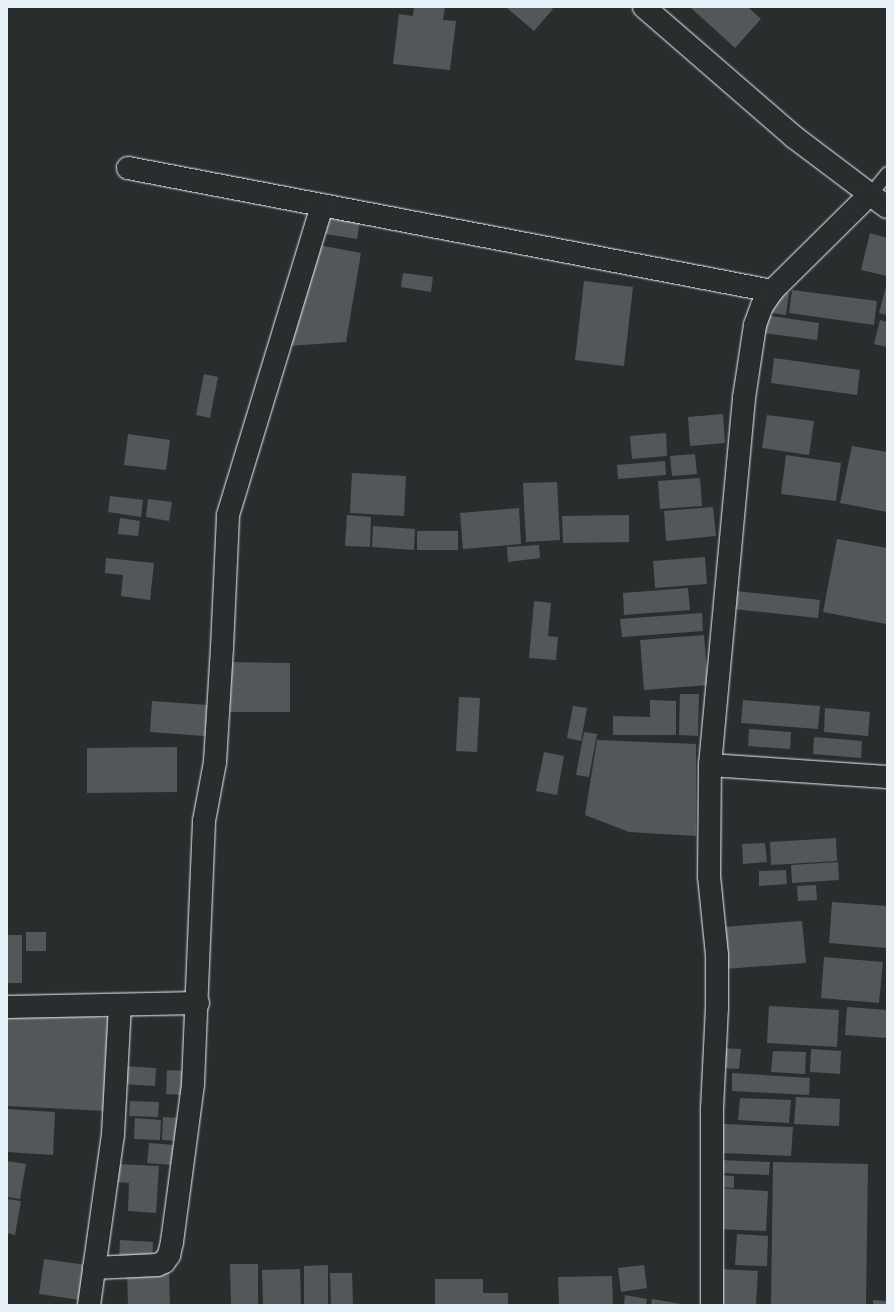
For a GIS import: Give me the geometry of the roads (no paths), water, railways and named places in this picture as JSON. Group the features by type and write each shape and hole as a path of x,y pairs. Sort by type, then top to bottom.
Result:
{"street":[{"path":"644,7 794,137 887,207"},
{"path":"128,168 772,291"},
{"path":"712,1305 712,1109 718,955 709,876 710,765 744,398 755,325 762,306 772,291 870,194"},
{"path":"94,1268 158,1265 164,1262 169,1255 172,1242 193,1084 198,1003 204,821 215,762 228,514 322,205"},
{"path":"710,765 887,777"},
{"path":"7,1007 198,1003"},
{"path":"89,1305 113,1134 120,1005"}],"lane":[{"path":"870,194 887,173"}]}
